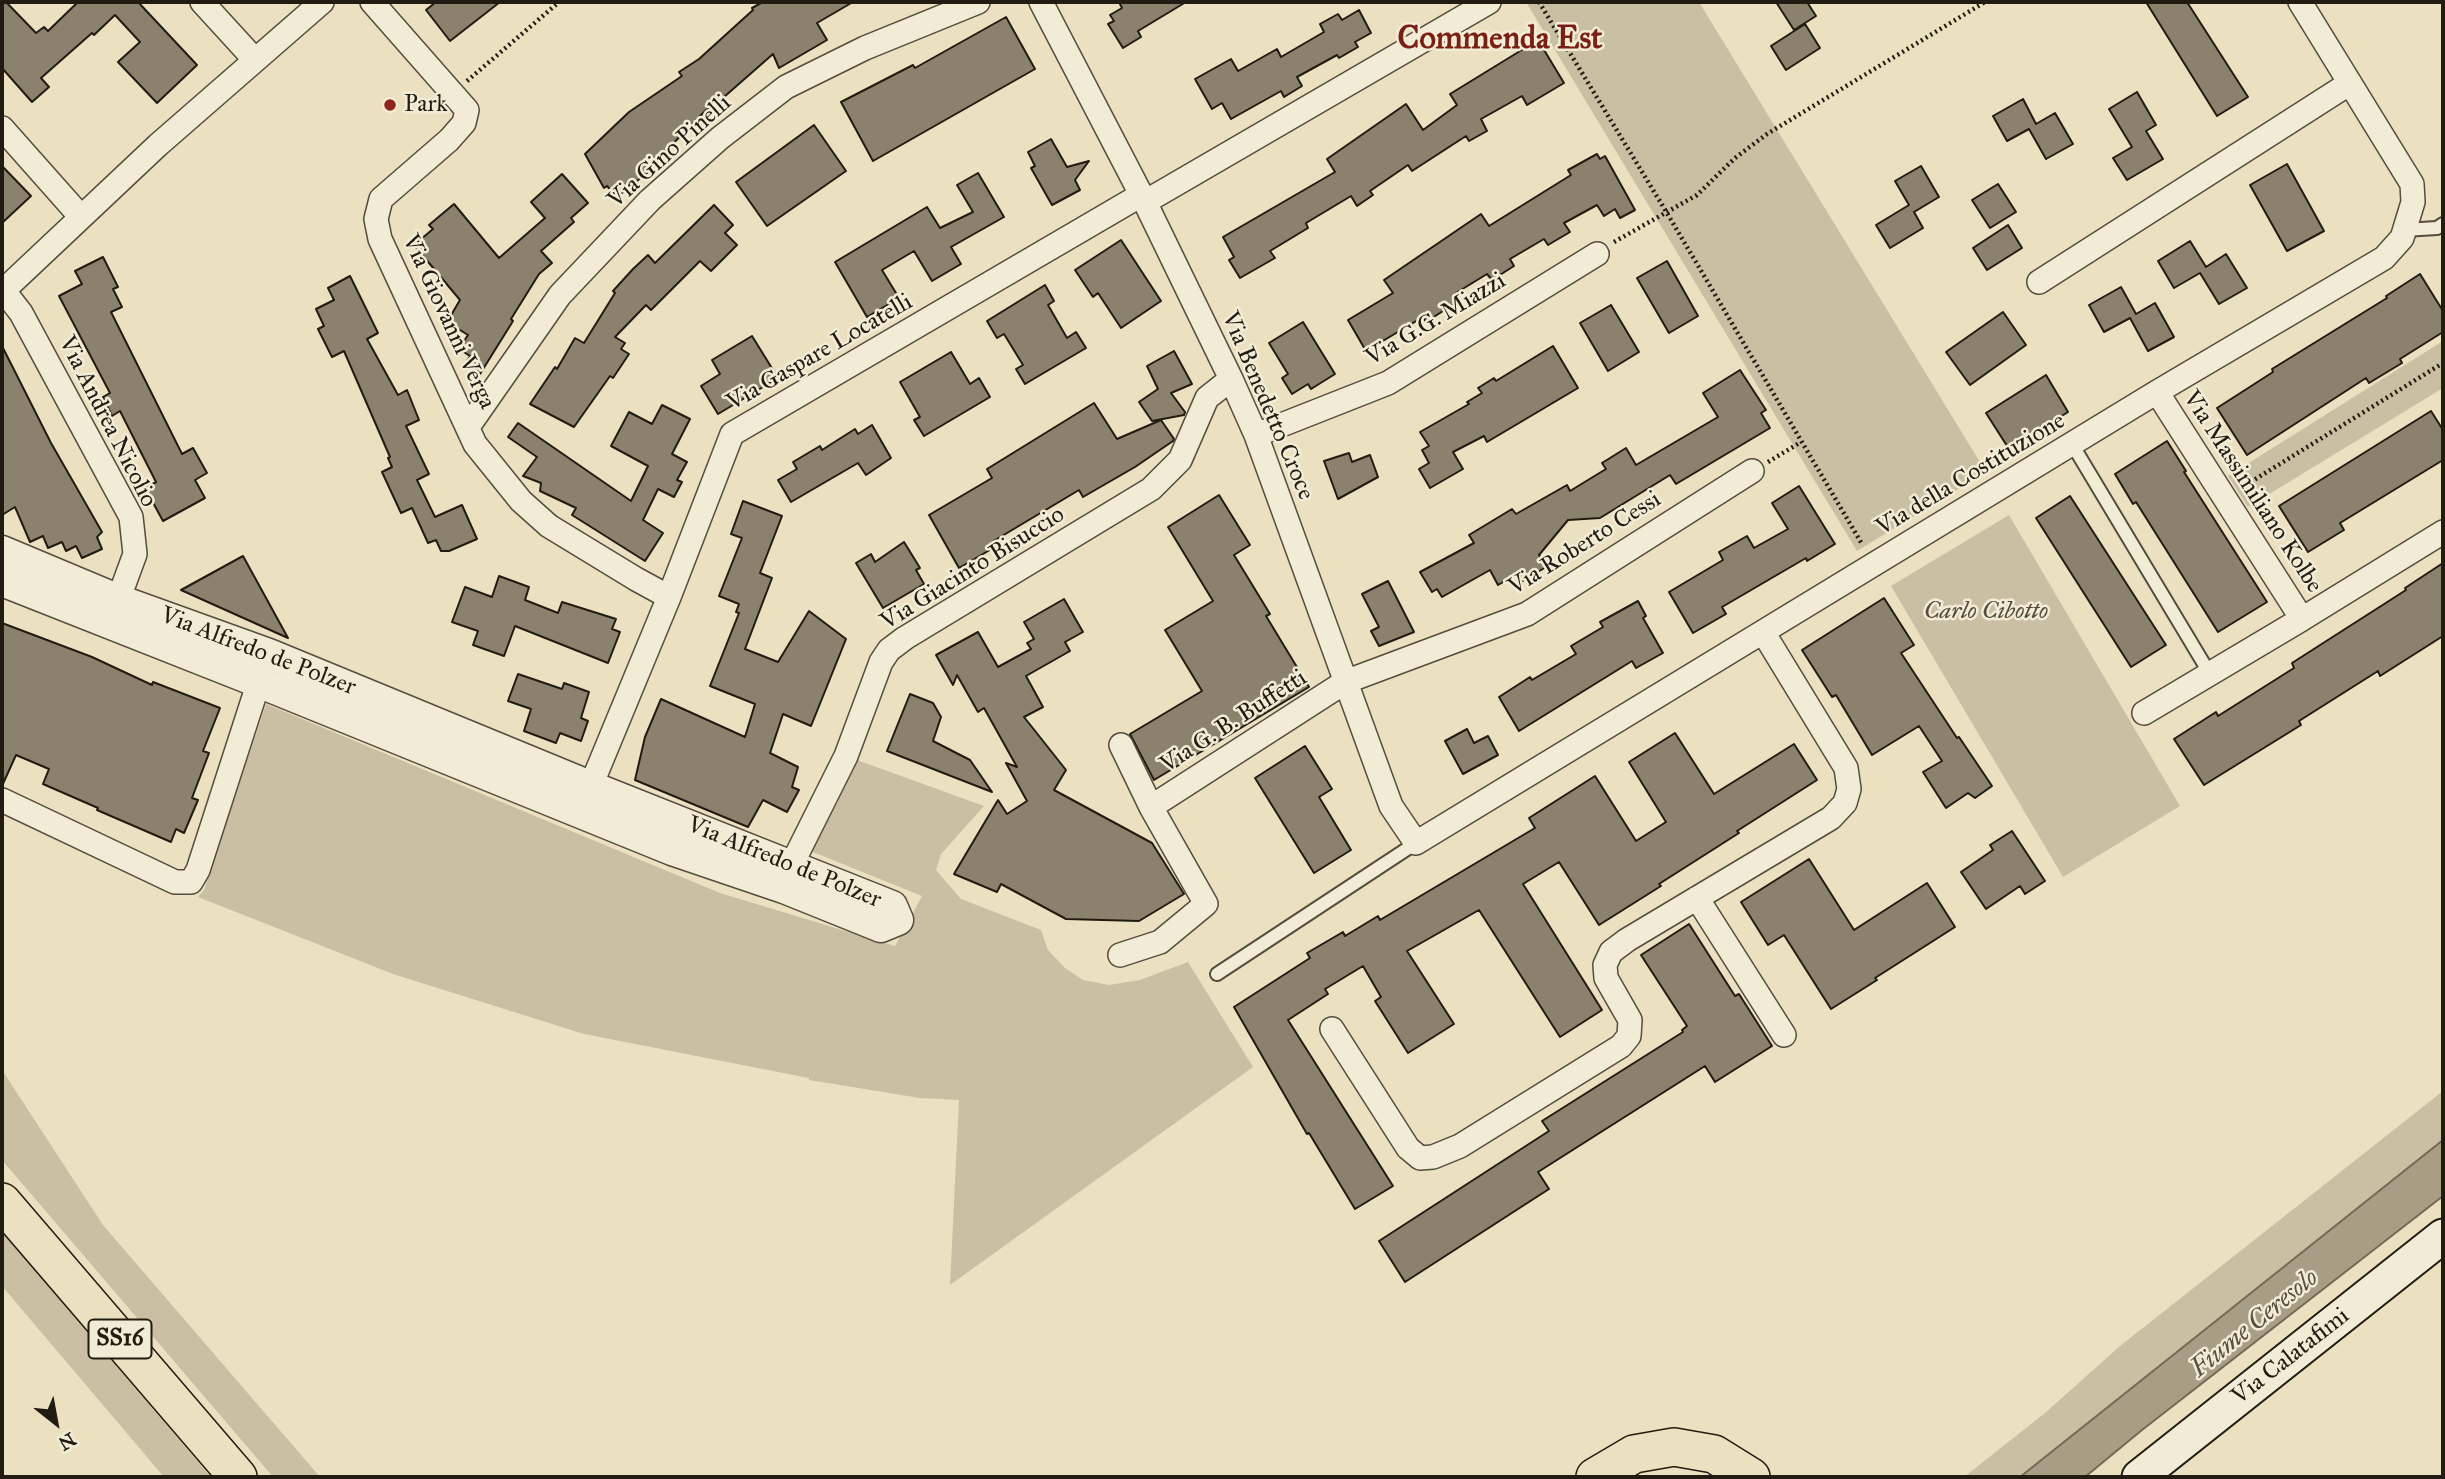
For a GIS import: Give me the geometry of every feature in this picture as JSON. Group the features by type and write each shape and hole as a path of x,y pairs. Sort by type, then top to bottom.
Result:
{"main road":[{"name":"SS16","path":"2,1202 237,1477"},
{"name":"Via Calatafimi","path":"2139,1477 2443,1236"},
{"path":"1595,1477 1634,1454 1674,1447 1714,1454 1751,1477"}],"street":[{"path":"202,2 255,60"},
{"name":"Via Andrea Nicolio","path":"114,612 135,554 131,517 20,313 3,292 158,145 322,2"},
{"name":"Via Giovanni Verga","path":"372,2 467,110 464,122 449,140 381,199 376,219 380,239 475,444 520,501 549,526 669,597"},
{"name":"Via Gino Pinelli","path":"468,427 560,295 650,200 720,138 786,87 865,48 978,2"},
{"name":"Via Benedetto Croce","path":"1041,2 1143,199 1256,435 1391,806 1416,843"},
{"name":"Via Gaspare Locatelli","path":"586,800 732,434 1489,2"},
{"name":"Via della Costituzione","path":"1416,843 2157,392 2384,258 2402,238 2413,202 2412,184 2300,2"},
{"path":"2039,282 2350,83"},
{"path":"2,128 81,217"},
{"name":"Via G.G. Miazzi","path":"1256,435 1388,383 1597,254"},
{"name":"Via Giacinto Bisuccio","path":"787,877 846,756 881,662 889,650 1151,489 1180,460 1207,398 1231,379"},
{"name":"Via Massimiliano Kolbe","path":"2157,392 2302,619"},
{"name":"Via Roberto Cessi","path":"1345,682 1527,614 1752,471"},
{"name":"Via Massimiliano Kolbe","path":"2144,713 2443,532"},
{"name":"Via Alfredo de Polzer","path":"2,551 114,612 258,682 586,800"},
{"name":"Via Alfredo de Polzer","path":"2,581 269,654 586,800 672,850 787,877"},
{"path":"1332,1029 1408,1148 1420,1158 1433,1157 1460,1146 1621,1046 1629,1036 1630,1020 1605,978 1605,965 1611,952 1831,818 1845,803 1849,789 1846,768 1763,632"},
{"path":"2,800 175,882 191,882 198,870 269,654"},
{"name":"Via G. B. Buffetti","path":"1151,807 1345,682"},
{"path":"1120,955 1160,942 1206,904 1151,807 1121,745"},
{"path":"1697,898 1784,1035"}],"lane":[{"path":"2404,230 2437,228 2443,225"},
{"path":"2072,444 2210,674"},
{"path":"1217,974 1416,843"}],"path":[{"path":"453,94 559,2"},
{"path":"1538,2 1667,212 1862,544"},
{"path":"1597,254 1697,195 1735,158 1767,134 1985,2"},
{"path":"2238,490 2443,363"},
{"path":"1752,471 1801,442"}],"green space":[{"path":"1526,2 1699,2 1986,472 1857,551"},
{"path":"2443,341 2443,388 2248,507 2228,476"},
{"name":"Carlo Cibotto","path":"2009,515 2180,806 2063,877 1891,586"},
{"path":"266,704 720,893 895,946 922,896 808,850 836,805 857,760 984,806 941,854 936,870 961,899 1041,930 1048,950 1065,968 1083,980 1109,985 1140,980 1188,962 1253,1067 950,1285 959,1100 920,1098 809,1080 584,1034 393,974 198,897 204,890"},
{"path":"2,1070 103,1225 320,1477 273,1477 2,1160"},
{"path":"2443,1091 2443,1140 2020,1477 1964,1477 2045,1413 2120,1346"},
{"path":"2,1233 211,1477 164,1477 2,1286"}],"water":[{"name":"Fiume Ceresolo","path":"2443,1140 2443,1196 2085,1477 2020,1477"}],"building":[{"path":"2,2 6,2 36,33 44,27 48,31 78,2 138,2 197,65 157,103 118,62 140,42 115,15 41,78 49,87 32,102 2,68"},
{"path":"436,2 500,2 450,41 426,10"},
{"path":"763,2 853,2 817,23 827,40 779,68 773,54 716,104 714,102 651,166 653,168 617,197 607,186 604,188 585,154 629,112 682,76 679,72 699,59 753,10 752,8"},
{"path":"1119,2 1186,2 1138,31 1141,37 1123,48 1108,24 1114,21 1110,15 1122,8"},
{"path":"1776,2 1807,2 1816,16 1794,30"},
{"path":"2146,2 2187,2 2248,97 2217,116"},
{"path":"1359,10 1371,33 1355,42 1358,47 1297,77 1302,86 1284,97 1281,91 1231,119 1222,103 1212,109 1195,79 1231,59 1238,71 1277,49 1281,57 1324,32 1320,24 1338,14 1342,20"},
{"path":"1006,17 1035,69 873,161 841,102 913,65 915,68"},
{"path":"1805,24 1820,48 1786,70 1771,46"},
{"path":"1538,40 1564,83 1527,105 1522,96 1481,119 1487,131 1469,141 1466,136 1412,171 1408,165 1370,191 1373,195 1357,206 1351,196 1306,223 1308,228 1270,251 1275,258 1240,278 1229,260 1234,257 1223,237 1335,172 1327,159 1406,104 1423,130 1457,105 1450,94"},
{"path":"2137,92 2156,125 2146,131 2163,159 2127,180 2113,158 2132,147 2109,109"},
{"path":"2023,99 2036,124 2055,113 2073,144 2046,159 2029,129 2007,141 1993,116"},
{"path":"814,125 846,171 767,226 736,182"},
{"path":"1051,139 1067,167 1089,161 1075,180 1080,190 1052,205 1031,168 1035,166 1028,152"},
{"path":"1597,154 1600,159 1605,156 1635,210 1620,218 1615,209 1604,216 1597,205 1564,223 1570,232 1548,245 1544,239 1510,259 1514,266 1492,280 1487,274 1456,293 1460,300 1426,322 1423,317 1366,351 1348,320 1393,293 1384,280 1481,214 1489,226 1571,175 1568,170"},
{"path":"2287,164 2324,231 2287,251 2250,185"},
{"path":"2,166 31,196 2,223"},
{"path":"1921,166 1939,197 1914,212 1923,228 1890,248 1876,225 1909,205 1895,181"},
{"path":"978,173 1004,217 951,247 961,264 932,281 914,251 882,270 899,298 867,317 835,262 927,207 940,228 973,212 957,185"},
{"path":"562,174 588,203 571,218 574,222 541,251 552,263 539,274 480,374 465,364 470,356 459,349 468,335 447,322 460,300 414,245 433,229 429,225 454,204 499,258 545,218 531,202"},
{"path":"1998,184 2016,212 1990,228 1972,200"},
{"path":"714,205 733,225 725,233 737,245 711,271 700,261 651,310 646,305 615,337 625,343 621,349 629,354 574,427 530,404 555,367 557,369 575,338 584,343 615,293 613,291 633,269 648,255 655,263"},
{"path":"2008,225 2022,248 1987,270 1973,248"},
{"path":"1121,240 1161,301 1121,328 1098,293 1093,297 1075,270"},
{"path":"2190,241 2206,267 2226,254 2247,288 2219,304 2200,273 2174,288 2158,261"},
{"path":"103,257 118,287 113,289 122,307 111,312 182,454 193,448 207,473 195,480 205,498 163,521 145,488 156,482 120,411 112,416 103,397 110,393 59,296 82,284 75,271"},
{"path":"1667,261 1698,316 1669,333 1637,278"},
{"path":"2420,274 2443,311 2443,332 2400,359 2402,363 2369,383 2366,378 2247,455 2217,408 2273,372 2272,369 2387,298 2386,296"},
{"path":"350,276 378,333 367,339 398,395 407,390 419,420 406,426 429,474 417,480 435,517 462,505 477,539 449,551 441,551 436,540 428,543 412,508 401,513 382,472 392,467 388,458 390,457 344,351 332,357 318,329 324,326 316,309 334,300 328,288"},
{"path":"1045,285 1054,301 1048,305 1067,338 1076,332 1086,348 1025,384 1016,369 1023,365 1004,334 997,338 987,321"},
{"path":"2121,287 2136,314 2155,303 2174,337 2148,351 2130,318 2104,332 2089,305"},
{"path":"1611,305 1639,352 1608,371 1580,323"},
{"path":"2003,312 2026,345 1970,385 1946,352"},
{"path":"1303,322 1335,374 1311,389 1308,384 1292,394 1282,378 1288,374 1269,343"},
{"path":"752,336 778,378 718,414 701,386 720,374 712,360"},
{"path":"2,346 51,443 102,532 97,537 102,549 82,558 76,546 66,551 62,542 48,548 43,536 30,542 15,507 2,515"},
{"path":"1553,346 1578,388 1487,442 1484,436 1453,452 1463,469 1430,488 1419,469 1429,463 1422,450 1429,446 1420,432 1469,404 1467,402 1482,393 1478,388 1494,378 1496,381"},
{"path":"1174,351 1192,384 1171,393 1185,412 1184,415 1152,421 1139,402 1158,389 1147,366"},
{"path":"951,352 970,384 979,378 990,397 924,436 914,420 920,417 900,382"},
{"path":"1740,370 1766,410 1761,413 1770,428 1676,484 1670,475 1600,518 1568,520 1539,555 1546,567 1521,582 1517,574 1498,585 1490,570 1442,597 1437,589 1432,592 1420,572 1474,543 1469,535 1512,509 1516,514 1567,485 1570,491 1606,469 1602,463 1626,448 1636,465 1718,417 1703,393"},
{"path":"2046,375 2068,412 2009,449 1986,413"},
{"path":"1094,403 1117,439 1161,420 1174,439 1135,467 1083,497 1079,490 992,542 995,547 959,568 929,515 992,478 987,469"},
{"path":"662,405 690,419 672,454 687,462 677,480 682,482 674,497 658,489 643,520 663,533 645,561 572,515 576,508 540,491 541,483 523,476 537,457 508,437 518,423 631,501 648,466 611,446 629,412 652,424"},
{"path":"2431,411 2443,430 2443,460 2340,523 2344,530 2308,552 2279,506"},
{"path":"872,425 891,458 866,475 858,463 791,502 778,480 797,469 793,462 820,446 822,450 855,429 858,434"},
{"path":"2167,441 2267,602 2218,632 2136,502 2133,504 2115,474"},
{"path":"1349,453 1352,462 1370,455 1378,477 1338,499 1324,461"},
{"path":"1799,486 1835,544 1722,607 1726,614 1693,633 1669,592 1723,560 1719,552 1747,536 1754,548 1788,529 1772,503"},
{"path":"1219,495 1250,545 1234,555 1270,614 1266,616 1309,687 1154,780 1130,734 1202,691 1165,630 1213,601 1168,527"},
{"path":"2070,496 2166,645 2131,667 2036,518"},
{"path":"743,501 782,516 760,573 772,578 745,649 778,662 809,611 846,639 811,726 783,714 770,753 798,767 792,787 799,790 787,812 763,800 748,827 635,780 645,737 661,699 745,737 755,704 710,686 739,613 736,612 739,604 719,596 742,538 731,534"},
{"path":"904,542 920,568 916,570 924,584 883,608 856,563 871,554 875,562"},
{"path":"243,556 288,638 181,590"},
{"path":"2443,563 2443,636 2380,676 2378,671 2299,721 2301,725 2204,785 2174,739 2216,712 2218,716 2294,668 2292,663"},
{"path":"499,576 529,587 525,600 558,613 562,602 616,619 612,629 620,632 608,663 515,626 504,656 473,645 478,631 452,622 465,587 492,597"},
{"path":"1388,581 1414,632 1379,646 1371,631 1379,627 1362,594"},
{"path":"1884,598 1914,645 1901,653 1992,786 1975,798 1968,793 1946,808 1923,772 1942,761 1919,726 1872,755 1836,695 1832,697 1802,650"},
{"path":"1064,599 1083,632 1065,642 1070,651 1026,676 1043,707 1024,717 1066,770 1054,790 1152,843 1184,894 1139,921 1066,919 1001,884 997,892 954,874 998,800 1007,814 1027,801 1006,763 1017,767 984,708 978,712 957,675 953,685 936,655 978,632 998,667 1031,649 1027,643 1034,639 1024,622"},
{"path":"1638,601 1646,616 1643,618 1663,653 1636,668 1632,661 1519,731 1499,697 1530,677 1532,680 1576,654 1571,646 1603,627 1600,622"},
{"path":"2,623 92,657 152,685 153,682 220,708 203,751 209,753 192,798 198,800 184,833 176,829 171,842 97,810 98,808 43,784 49,769 16,755 2,786"},
{"path":"518,674 562,689 564,683 589,692 581,718 588,721 581,741 560,733 556,743 524,731 531,709 508,701"},
{"path":"910,694 933,703 941,717 933,741 970,760 992,792 887,751"},
{"path":"1467,729 1474,743 1488,736 1498,755 1463,774 1445,741"},
{"path":"1675,733 1714,794 1794,744 1817,780 1599,925 1559,862 1523,884 1602,1010 1560,1037 1479,910 1407,951 1454,1024 1408,1053 1375,1001 1381,997 1363,966 1325,989 1328,994 1288,1020 1393,1186 1355,1209 1309,1133 1307,1134 1234,1007 1310,958 1307,953 1343,932 1345,936 1378,916 1380,920 1535,828 1529,818 1595,776 1636,841 1666,822 1629,762"},
{"path":"1305,746 1332,789 1319,797 1351,850 1314,873 1255,778"},
{"path":"2012,831 2045,881 2025,894 2020,886 1986,909 1961,872 1993,850 1990,845"},
{"path":"1809,859 1854,930 1927,883 1955,927 1831,1009 1784,935 1768,945 1741,902"},
{"path":"1689,924 1735,996 1739,994 1772,1046 1715,1082 1705,1066 1538,1172 1549,1189 1405,1282 1379,1241 1549,1131 1542,1121 1683,1032 1687,1026 1641,955"}],"place":[{"name":"Park","path":"390,105"}],"district":[{"name":"Commenda Est","path":"1500,40"}]}
